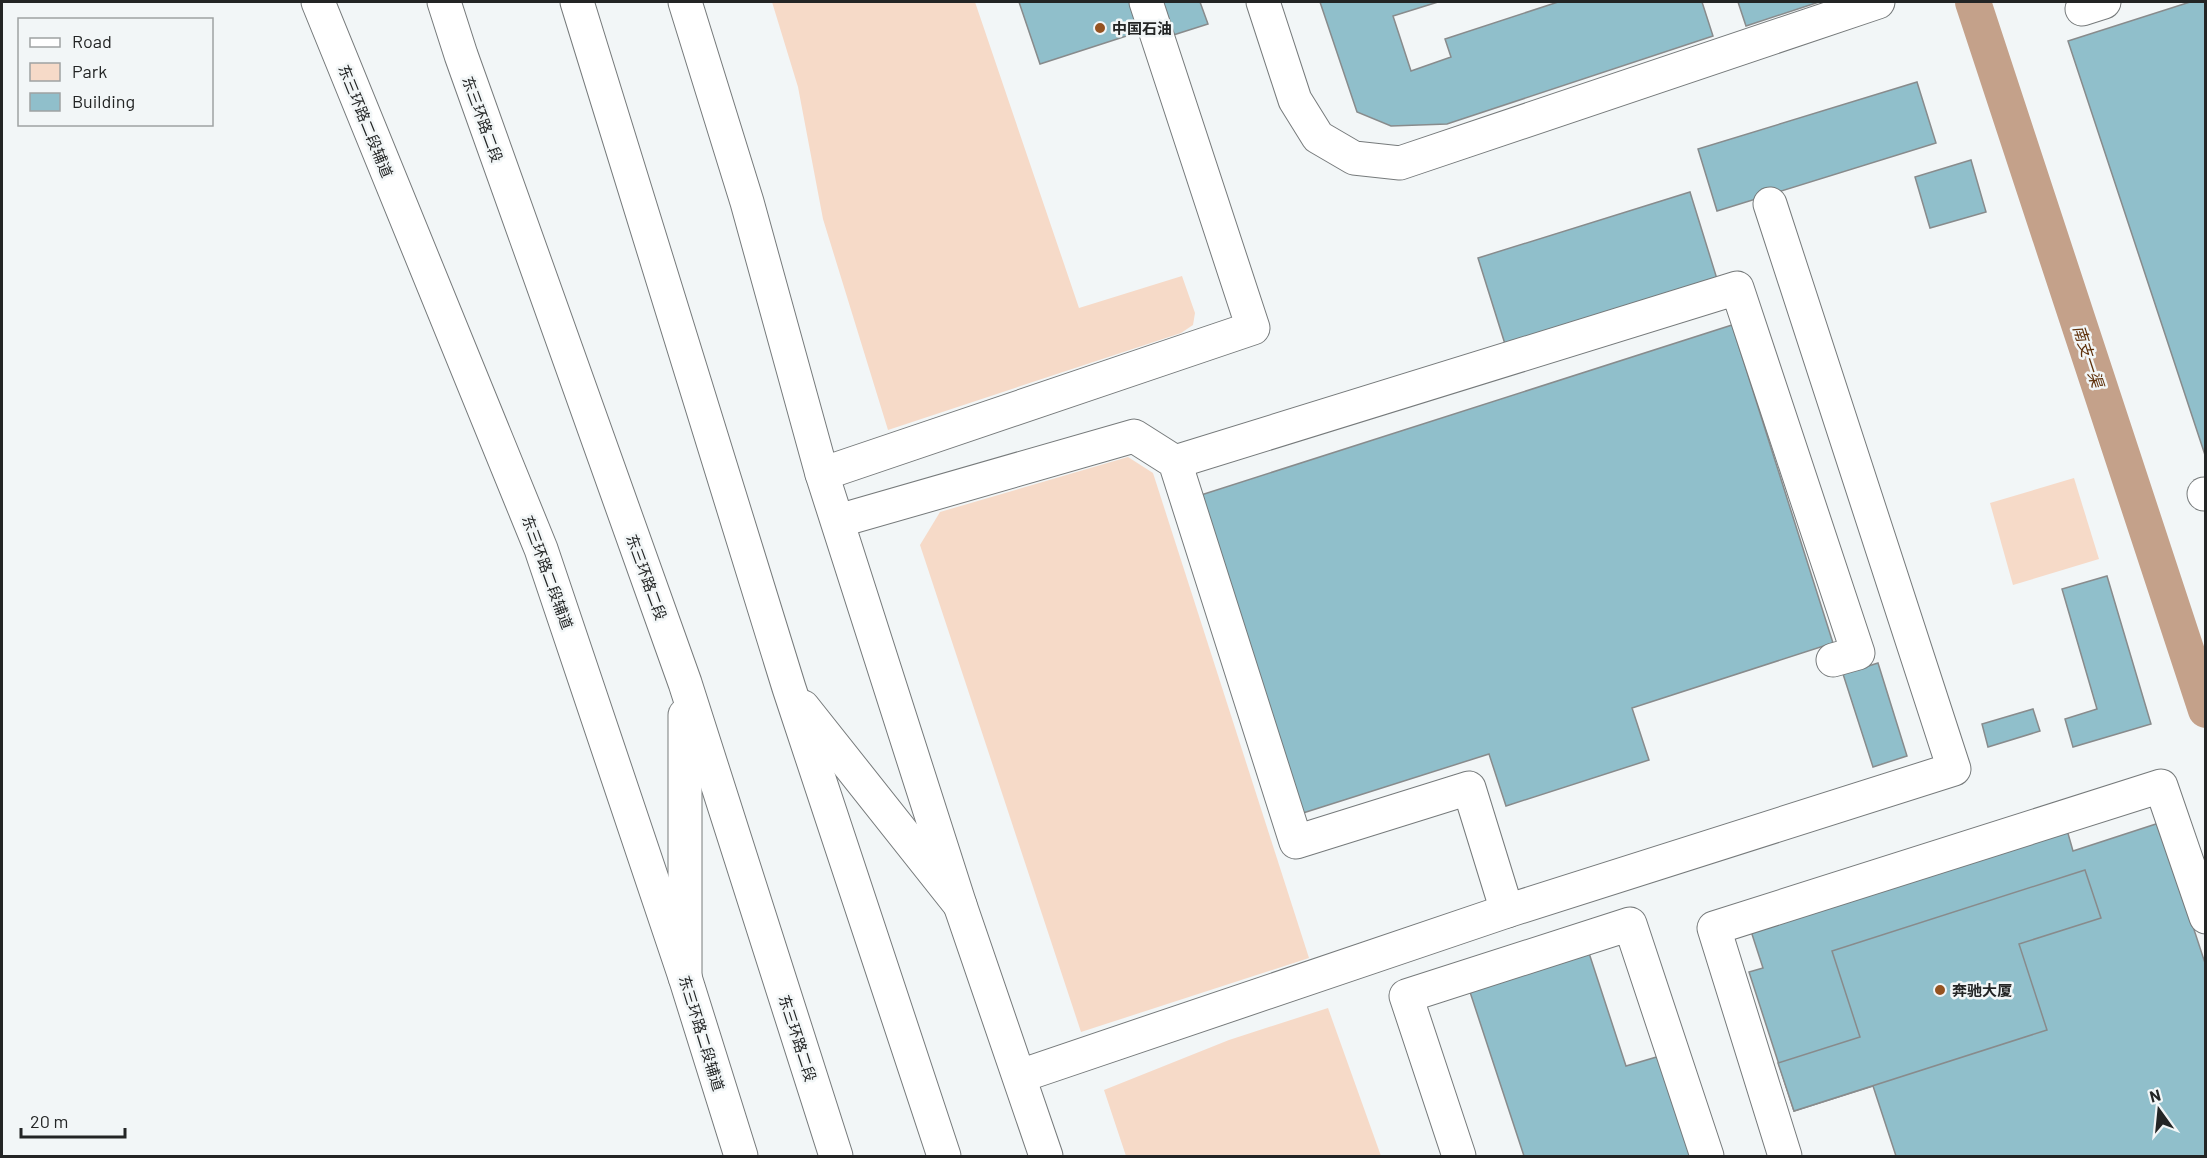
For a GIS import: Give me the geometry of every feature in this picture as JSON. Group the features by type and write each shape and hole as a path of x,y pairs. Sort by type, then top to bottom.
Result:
{"main road":[{"name":"东三环路二段辅道","path":"318,2 541,549 685,977 741,1156"},
{"path":"434,2 460,55"},
{"name":"东三环路二段","path":"444,2 460,55 685,683 836,1156"},
{"path":"577,2 789,688 944,1156"},
{"path":"685,2 747,201 822,474 960,905 1046,1156"},
{"path":"822,474 1253,328 1146,2"},
{"path":"1263,2 1295,100 1318,137 1354,158 1400,163 1878,2"},
{"path":"1020,1076 1507,911 1954,769 1770,204"},
{"path":"1175,462 1737,288 1858,653 1833,660"},
{"path":"838,521 1134,436 1175,462 1296,842 1469,788 1507,911"},
{"path":"685,683 685,977"},
{"path":"789,688 960,905"},
{"path":"1785,1156 1714,928 2161,786 2205,917"},
{"path":"1459,1156 1406,996 1630,924 1707,1156"}],"green space":[{"path":"772,2 975,2 1079,308 1182,276 1195,313 1193,325 1181,333 888,430 823,219 798,87"},
{"path":"1128,457 1153,473 1309,958 1081,1032 920,545 940,512"},
{"path":"2074,478 2099,559 2013,585 1990,503"},
{"path":"1328,1008 1381,1156 1126,1156 1104,1090 1229,1040"}],"building":[{"path":"1019,2 1135,2 1145,30 1040,64"},
{"path":"1155,2 1200,2 1208,24 1167,37"},
{"path":"1320,2 1438,2 1393,16 1411,71 1451,57 1445,39 1558,2 1702,2 1713,36 1447,124 1391,126 1357,112"},
{"path":"1738,2 1819,2 1746,26"},
{"path":"2190,2 2206,2 2206,458 2068,41"},
{"path":"1917,82 1936,143 1717,211 1698,149"},
{"path":"1971,160 1986,212 1930,228 1915,177"},
{"path":"1690,192 1717,279 1505,344 1478,258"},
{"path":"1732,325 1833,643 1632,708 1649,760 1506,806 1489,754 1303,813 1201,495"},
{"path":"2107,576 2151,724 2073,747 2065,719 2097,709 2062,589"},
{"path":"1878,663 1907,756 1873,767 1843,674"},
{"path":"2033,709 2040,731 1988,747 1982,724"},
{"path":"2065,823 2073,851 2159,823 2206,966 2206,1156 1896,1156 1873,1086 1794,1111 1749,972 1763,968 1749,925"},
{"name":"奔驰大厦","path":"2085,870 2101,918 2019,944 2047,1030 1794,1111 1778,1063 1860,1037 1832,951"},
{"path":"1588,950 1626,1066 1660,1056 1693,1156 1524,1156 1469,989"}],"waterway":[{"name":"南支一渠","path":"1973,2 2206,710"}],"place":[{"name":"中国石油","path":"1100,28"},
{"name":"奔驰大厦","path":"1940,990"}]}
